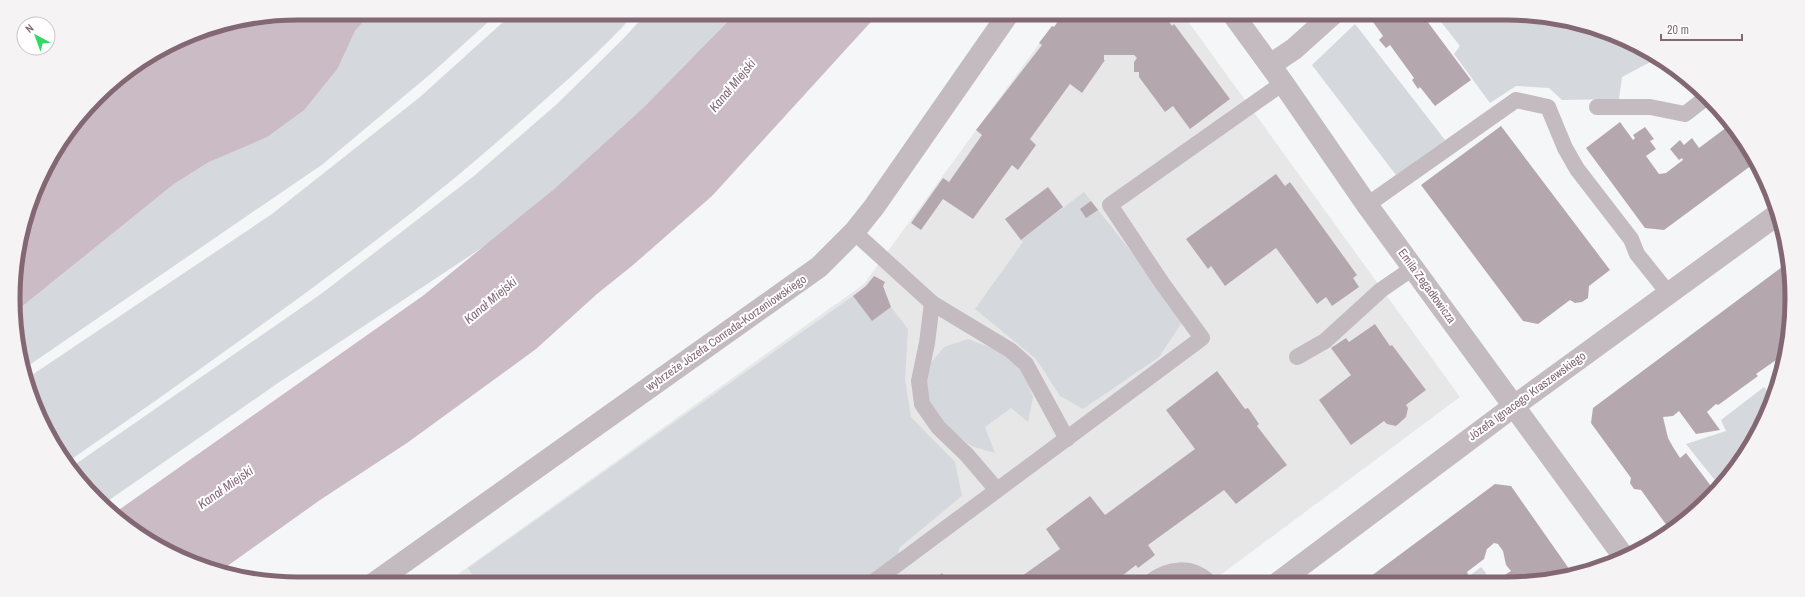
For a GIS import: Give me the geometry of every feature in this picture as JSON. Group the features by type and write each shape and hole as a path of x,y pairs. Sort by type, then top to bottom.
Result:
{"street":[{"name":"wybrzeże Józefa Conrada-Korzeniowskiego","path":"383,577 819,267 854,232 874,207 1004,20"},
{"name":"Emila Zegadłowicza","path":"1237,20 1283,83 1367,205 1621,552"},
{"path":"1270,65 1294,49 1326,20"},
{"name":"Józefa Ignacego Kraszewskiego","path":"1286,577 1514,406 1773,218"}],"lane":[{"path":"880,577 1202,338 1162,283 1110,205 1208,134 1283,83"},
{"path":"1367,205 1516,100 1548,107 1565,148 1578,169 1631,239 1637,254 1668,294"},
{"path":"1596,107 1650,107 1685,114 1702,101"},
{"path":"854,232 932,303 1010,350 1026,364 1067,439"},
{"path":"1297,357 1325,341 1381,290 1413,268"},
{"path":"932,303 927,343 919,381 922,404 938,427 967,455 997,490"},
{"path":"1159,577 1170,571 1184,570 1194,572 1201,577"}],"shaded area":[{"path":"365,20 490,20 434,71 323,164 28,366 22,335 21,308 174,184 209,162 338,68 355,31"},
{"path":"505,20 628,20 565,82 454,179 349,261 72,459 57,438 49,422 31,376 272,214 420,97"},
{"path":"641,20 729,20 644,107 554,189 492,241 278,383 108,501 89,482 75,464 321,294 474,176 557,104"},
{"path":"1059,20 1187,20 1460,397 1218,577 454,577 864,284 1052,26 1054,27"},
{"path":"1440,20 1506,20 1543,22 1561,25 1579,29 1613,41 1652,61 1622,77 1619,99 1562,100 1549,88 1516,86 1490,103 1454,54 1460,46"},
{"path":"1355,24 1445,140 1396,175 1312,65"},
{"path":"1084,192 1175,307 1181,324 1159,357 1083,409 1060,396 1036,359 975,309 1023,242 1021,240"},
{"path":"853,296 872,321 891,307 908,329 905,379 911,417 955,462 962,496 899,548 895,577 474,577 468,568"},
{"path":"968,339 998,350 1024,373 1033,397 1028,422 1011,408 985,427 995,453 971,446 949,428 931,407 926,387 930,364 944,347"},
{"path":"1764,387 1768,393 1748,438 1716,482 1686,444 1726,431 1721,420"},
{"path":"1481,567 1486,573 1485,577 1468,577"}],"water":[{"path":"298,20 365,20 355,31 338,68 304,110 267,137 209,162 174,184 21,308 22,262 25,244 29,226 41,192 57,159 67,144 89,115 115,89 159,57 192,41 226,29 262,22"},
{"name":"Kanał Miejski","path":"729,20 873,20 712,196 633,265 597,294 536,349 407,443 320,500 225,568 192,556 159,540 118,510 424,295 554,189 644,107"}],"building":[{"path":"1059,20 1168,20 1172,26 1174,24 1230,99 1190,129 1173,106 1165,112 1139,77 1139,72 1134,72 1134,62 1137,58 1134,55 1104,55 1105,60 1082,93 1070,84 1030,139 1036,145 1018,170 1012,165 973,219 943,199 921,230 911,223 943,178 949,182 982,135 976,130 1042,45 1039,43 1052,26 1054,27"},
{"path":"1372,20 1426,20 1471,80 1435,106 1420,87 1418,89 1412,80 1414,78 1390,45 1386,48 1379,40 1383,36"},
{"path":"1620,122 1633,140 1635,138 1633,135 1645,127 1654,139 1650,141 1656,149 1646,156 1659,174 1666,173 1683,160 1682,158 1679,160 1670,149 1680,140 1684,145 1692,138 1699,148 1726,128 1751,166 1664,230 1645,228 1586,148"},
{"path":"1501,126 1610,270 1589,286 1588,298 1582,302 1575,303 1570,300 1538,324 1523,321 1421,185"},
{"path":"1276,174 1285,186 1290,182 1357,275 1353,278 1359,287 1332,306 1326,297 1317,304 1276,248 1225,286 1211,266 1208,269 1186,239"},
{"path":"1048,187 1063,207 1021,240 1005,219"},
{"path":"1091,201 1098,210 1086,218 1080,209"},
{"path":"1783,266 1785,298 1783,335 1779,358 1756,374 1758,376 1718,405 1716,404 1707,412 1720,430 1696,434 1679,411 1673,416 1663,417 1668,438 1680,458 1686,453 1711,487 1690,508 1667,526 1641,490 1634,489 1630,483 1631,478 1591,423 1593,408"},
{"path":"874,276 885,282 883,286 891,307 872,321 853,296 866,286"},
{"path":"1375,324 1390,346 1392,345 1426,390 1406,405 1408,408 1406,417 1396,426 1387,424 1384,421 1351,445 1319,400 1351,375 1331,348 1346,338 1349,342"},
{"path":"1217,371 1245,409 1248,408 1259,424 1257,426 1287,465 1236,504 1224,490 1148,545 1155,555 1138,568 1136,565 1120,577 1020,577 1060,549 1046,529 1090,496 1105,515 1195,449 1166,410"},
{"path":"1495,484 1511,486 1570,570 1543,575 1502,577 1511,571 1506,565 1503,551 1498,544 1494,543 1487,549 1484,559 1467,572 1468,574 1464,577 1370,577"},
{"path":"942,573 945,577 937,577"}]}
